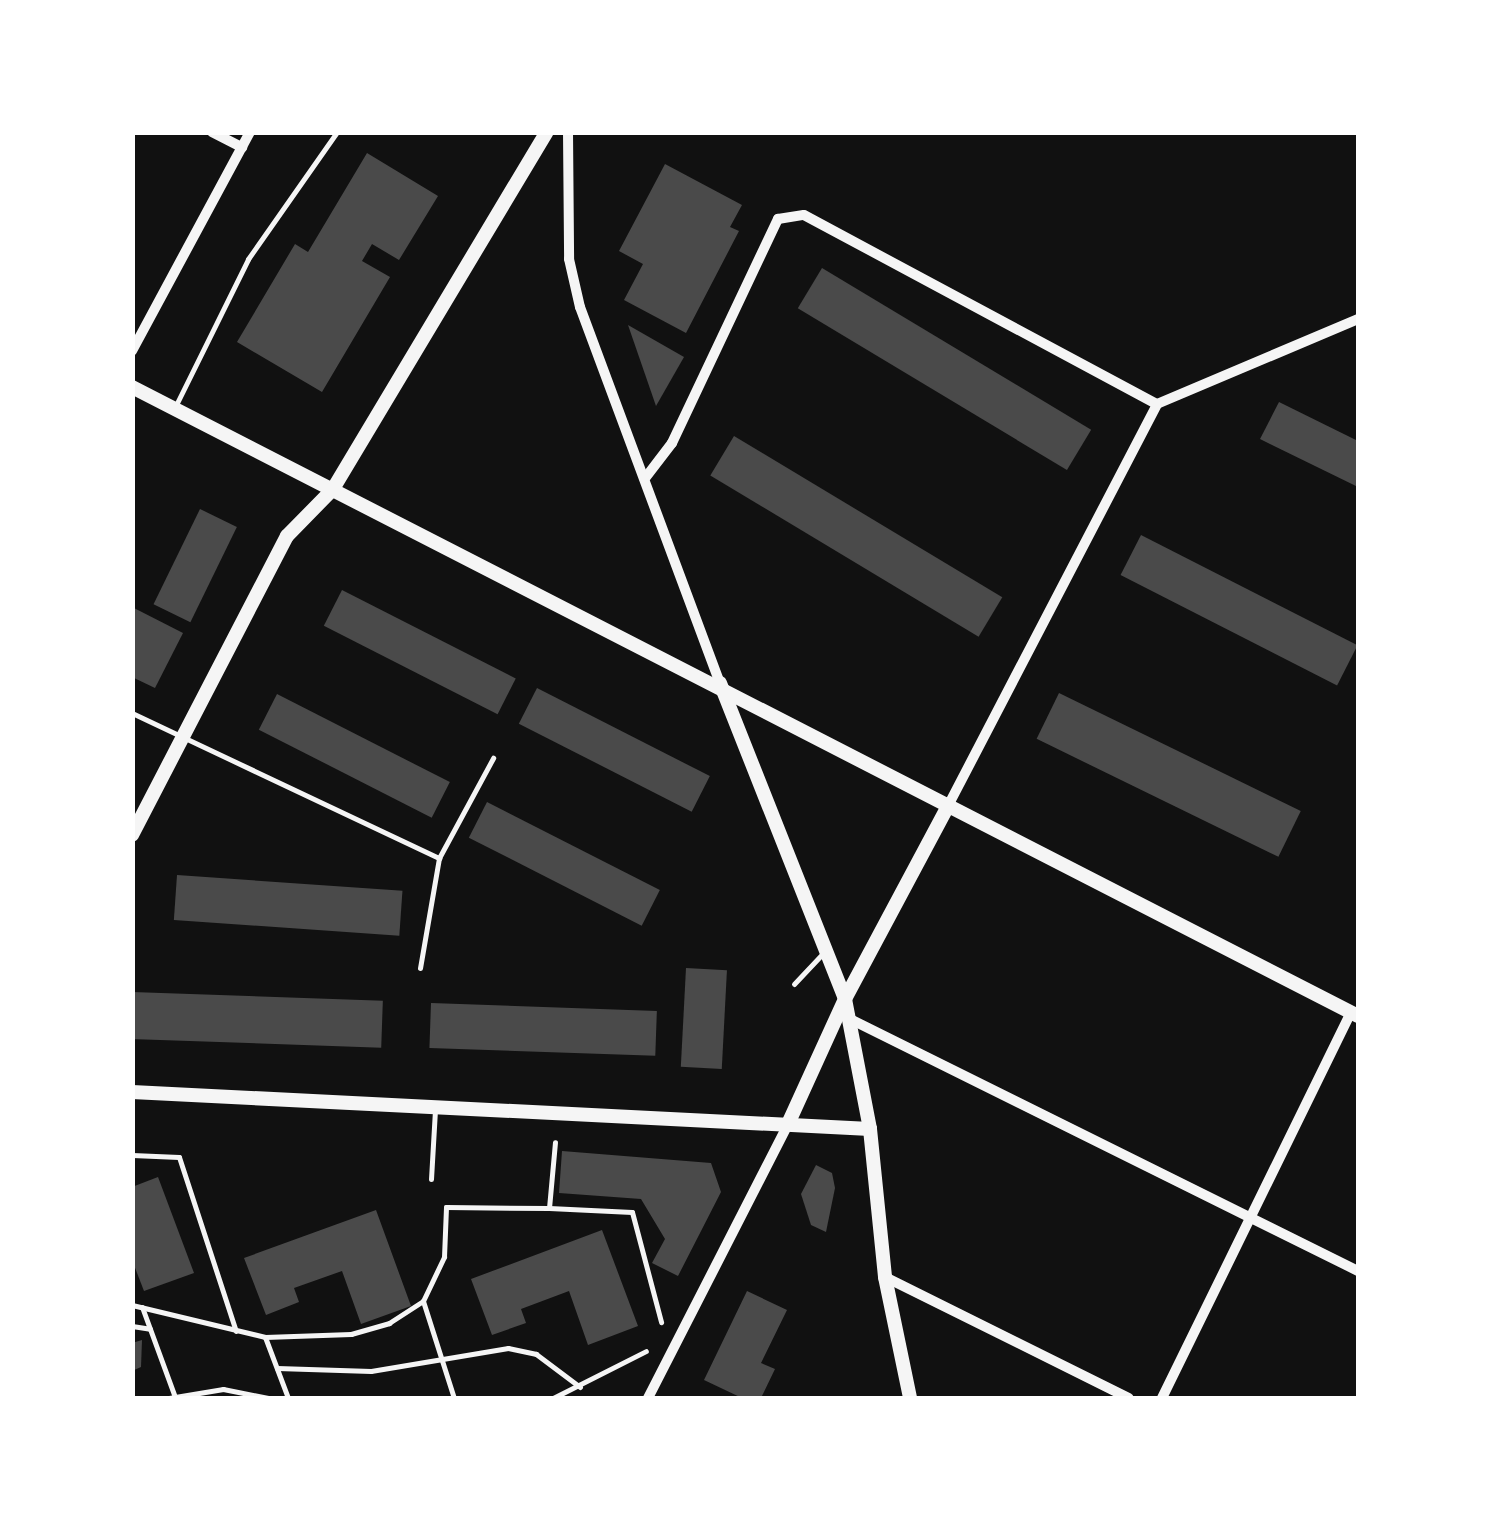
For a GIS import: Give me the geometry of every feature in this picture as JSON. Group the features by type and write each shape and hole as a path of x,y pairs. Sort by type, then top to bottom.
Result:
{"street":[{"path":"212,132 242,147"},
{"path":"132,351 250,132"},
{"path":"132,835 186,738 287,536 334,489 547,132"},
{"path":"568,132 573,275 720,683 845,998 870,1129 885,1277 910,1398"},
{"path":"646,478 672,443 778,220 804,215 1157,404"},
{"path":"648,1398 788,1124 845,998 1157,404 1358,318"},
{"path":"132,386 720,683 1355,1014 1162,1398"},
{"path":"850,1019 1358,1271"},
{"path":"132,1092 870,1129"},
{"path":"885,1277 1128,1398"}],"lane":[{"path":"174,407 248,259 337,132"},
{"path":"132,713 440,858"},
{"path":"420,968 440,858 494,758"},
{"path":"794,984 826,950"},
{"path":"431,1179 435,1107"}],"path":[{"path":"549,1208 555,1142"},
{"path":"132,1155 178,1157 236,1331"},
{"path":"132,1305 266,1337 351,1334 390,1323 423,1301 444,1257 446,1207 549,1208 632,1212 661,1322"},
{"path":"423,1301 454,1398"},
{"path":"142,1307 172,1398 224,1389 268,1398"},
{"path":"132,1326 150,1329"},
{"path":"266,1337 288,1398"},
{"path":"276,1368 371,1371 508,1348 536,1354 580,1387"},
{"path":"553,1398 646,1351"}],"building":[{"path":"367,153 438,196 399,260 372,244 362,261 390,277 322,392 237,342 295,244 308,252"},
{"path":"665,164 742,205 730,227 739,231 686,333 624,300 643,264 619,251"},
{"path":"822,268 1091,430 1067,470 798,308"},
{"path":"628,325 684,357 656,406"},
{"path":"1279,402 1358,441 1358,487 1260,439"},
{"path":"734,436 1002,597 979,637 710,475"},
{"path":"200,509 237,527 190,622 154,604"},
{"path":"1141,535 1358,645 1337,685 1121,575"},
{"path":"342,590 516,679 498,714 324,626"},
{"path":"132,607 183,633 155,688 132,677"},
{"path":"537,688 710,776 692,812 519,724"},
{"path":"1059,693 1301,811 1278,857 1037,739"},
{"path":"277,694 450,782 432,818 259,730"},
{"path":"487,802 660,890 642,926 469,838"},
{"path":"177,875 402,891 399,936 174,920"},
{"path":"686,968 727,970 722,1069 681,1067"},
{"path":"132,992 383,1001 381,1048 132,1039"},
{"path":"431,1003 657,1011 655,1056 429,1048"},
{"path":"562,1151 711,1163 721,1192 678,1276 652,1263 665,1239 641,1199 559,1193"},
{"path":"816,1165 832,1173 835,1188 826,1232 811,1225 801,1194"},
{"path":"158,1177 194,1273 144,1291 132,1260 132,1187"},
{"path":"376,1210 411,1306 361,1324 342,1271 294,1288 299,1302 266,1315 244,1258"},
{"path":"602,1230 638,1326 588,1345 569,1291 521,1309 526,1323 492,1335 471,1279"},
{"path":"747,1291 787,1310 761,1363 775,1369 761,1398 742,1398 704,1380"},
{"path":"142,1340 141,1367 132,1371 132,1343"}]}
